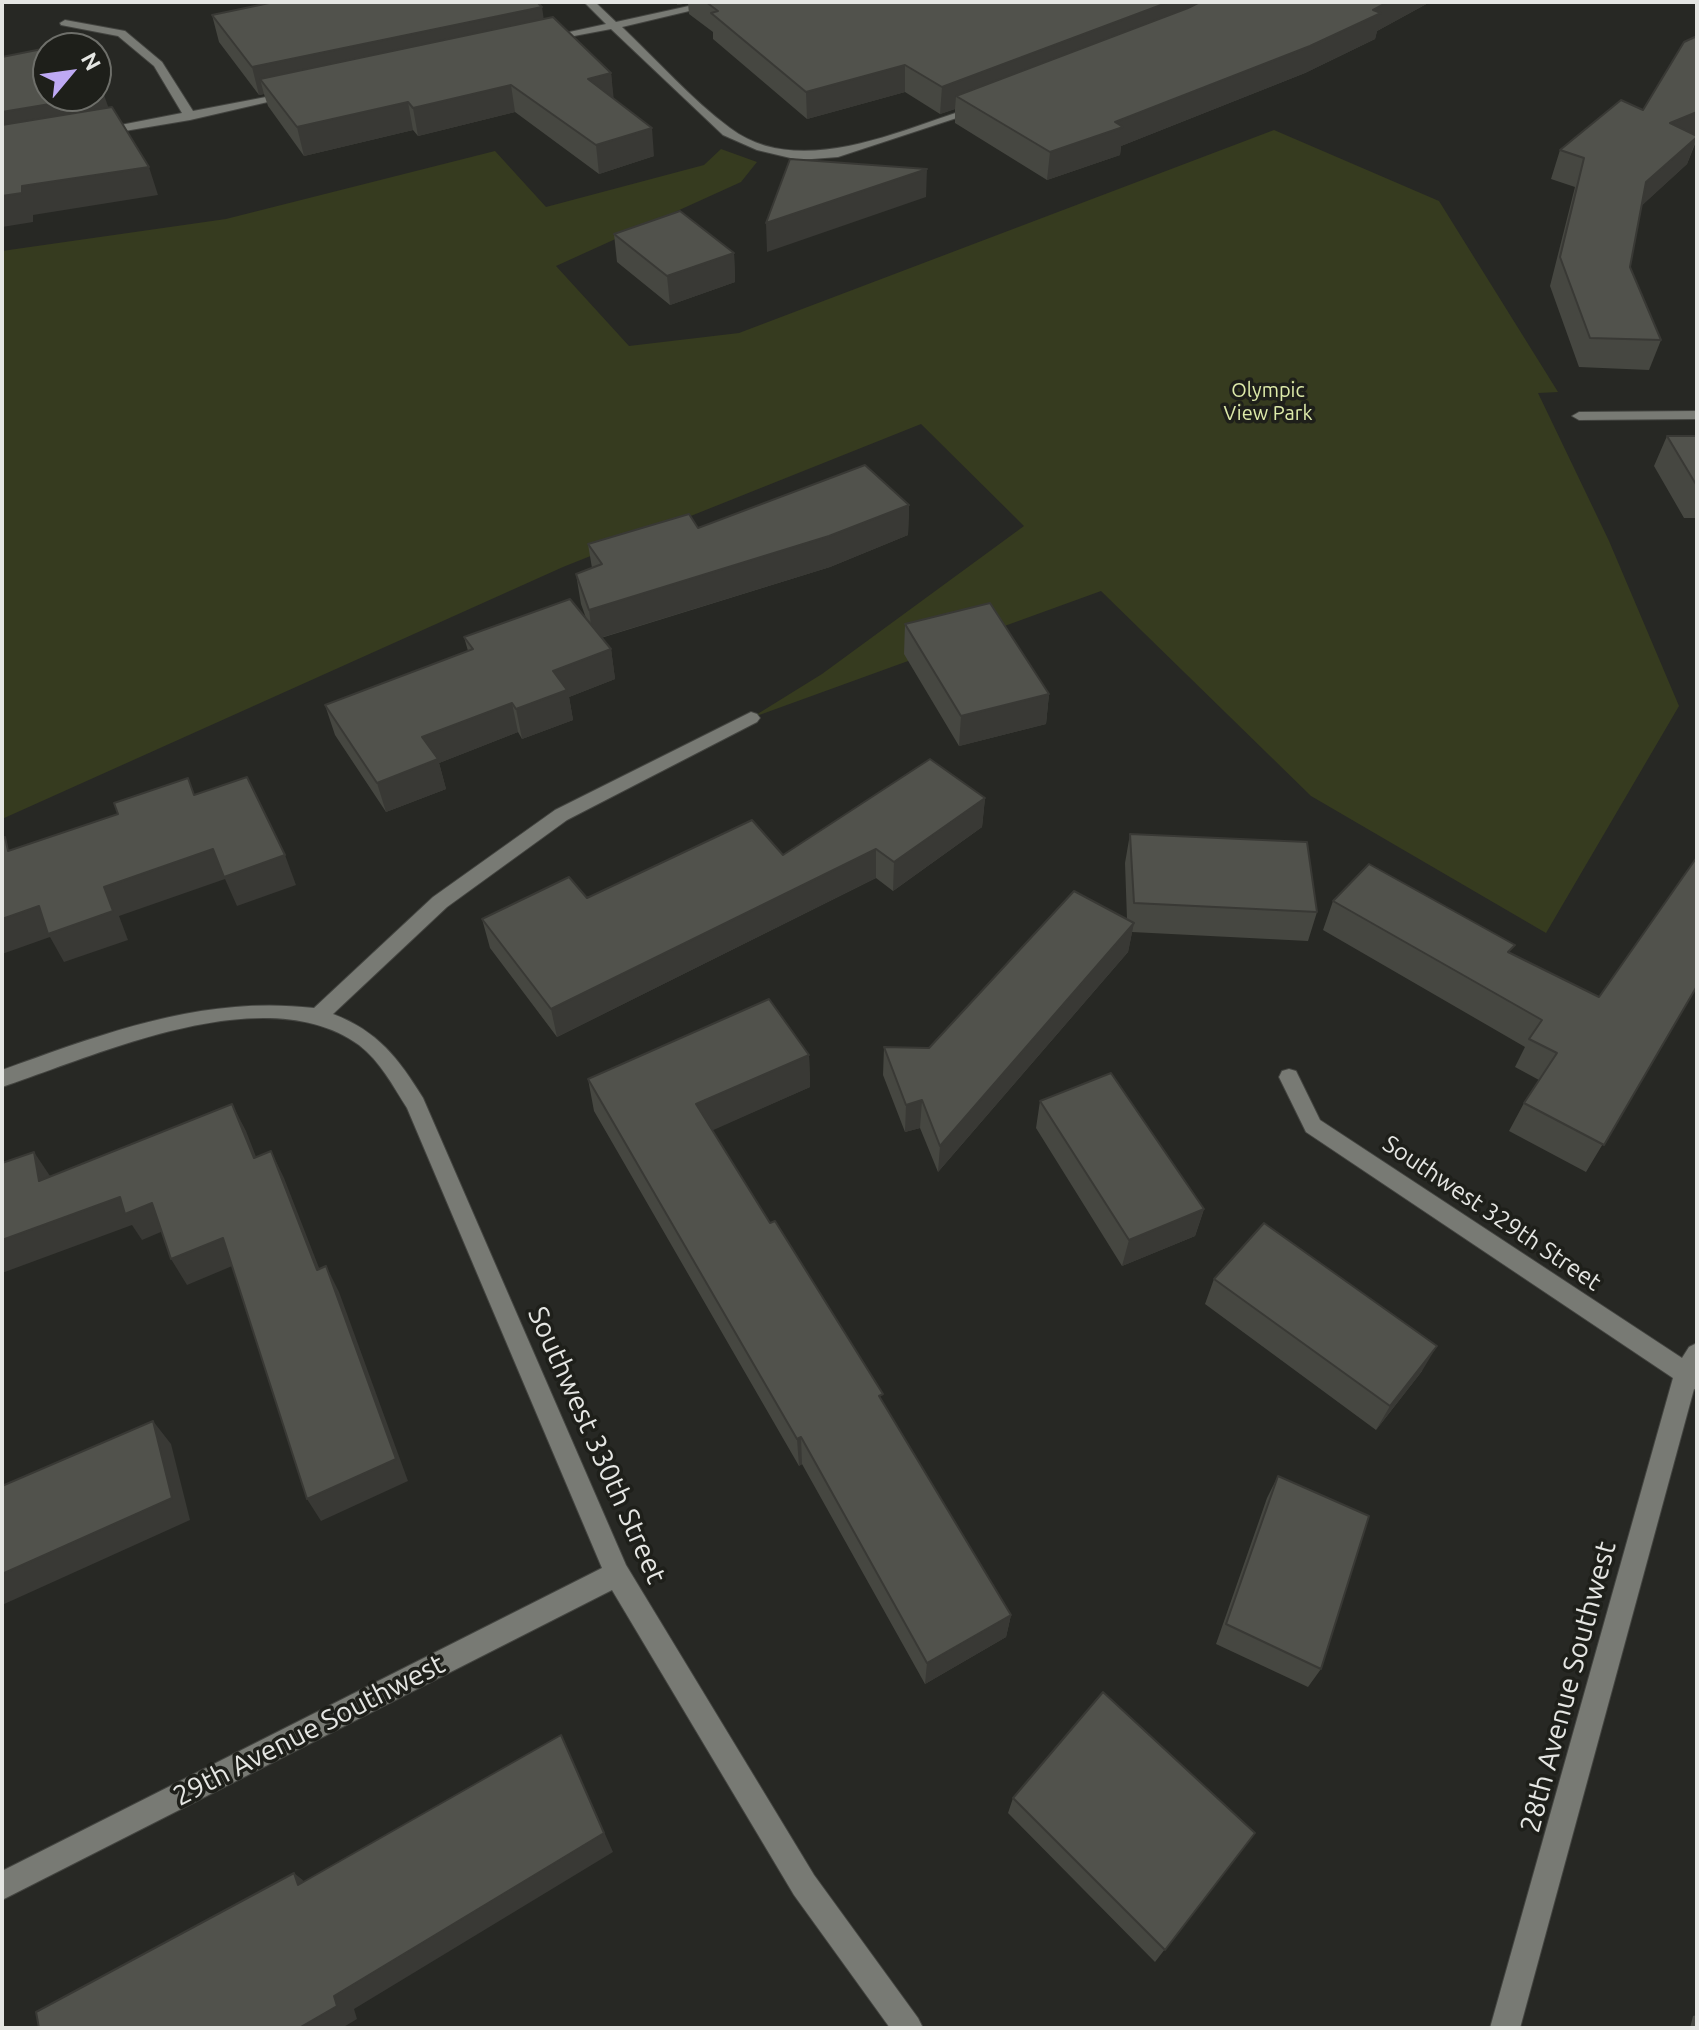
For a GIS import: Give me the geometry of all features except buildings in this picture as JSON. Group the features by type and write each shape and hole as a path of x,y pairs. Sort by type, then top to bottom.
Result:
{"street":[{"path":"589,2 727,132 761,147 799,156 834,154 987,106"},
{"path":"539,42 722,2"},
{"path":"65,23 121,33 158,64 190,116"},
{"path":"84,136 311,91"},
{"path":"1579,416 1697,415"},
{"path":"318,1016 440,902 561,815 751,718"},
{"name":"Southwest 330th Street","path":"2,1079 130,1034 202,1016 265,1011 318,1016 354,1029 382,1051 416,1104 617,1574 804,1885 908,2028"},
{"name":"Southwest 329th Street","path":"1289,1077 1313,1126 1693,1369"},
{"name":"28th Avenue Southwest","path":"1505,2028 1693,1369"},
{"name":"29th Avenue Southwest","path":"2,1886 617,1574"}],"green space":[{"name":"Olympic View Park","path":"1274,130 1439,201 1558,392 1538,393 1609,541 1679,706 1546,933 1311,796 1101,591 751,718 822,674 1024,526 921,424 563,567 2,819 2,251 226,219 495,151 546,207 704,165 721,149 757,162 741,182 556,266 629,346 739,333"}]}
